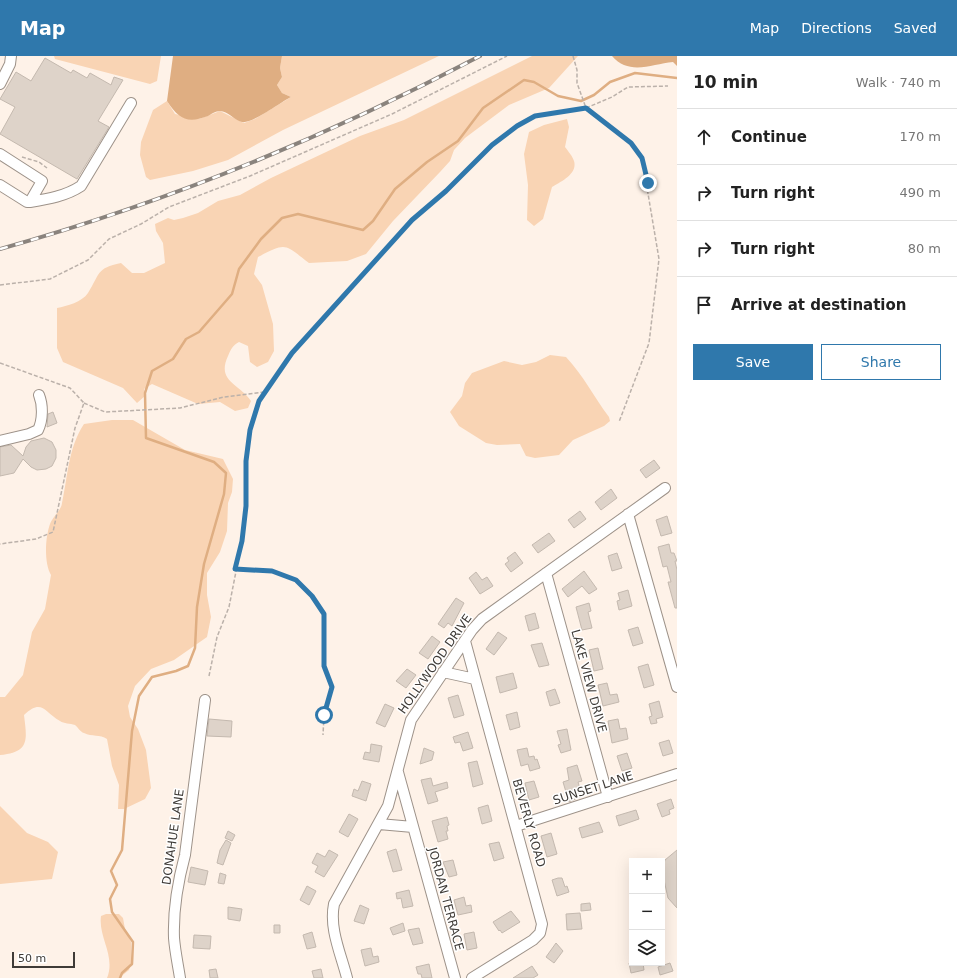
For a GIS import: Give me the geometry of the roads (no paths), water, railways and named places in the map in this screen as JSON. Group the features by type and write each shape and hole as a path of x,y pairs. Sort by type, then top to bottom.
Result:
{"street":[{"path":"0,69 7,56"},
{"path":"0,84 10,64 11,56"},
{"path":"0,185 27,202 54,198 73,191 81,186 130,103"},
{"path":"0,154 42,181 30,202"},
{"path":"0,441 23,436 38,430 41,422 42,408 39,395"},
{"name":"HOLLYWOOD DRIVE","path":"347,978 334,928 333,908 338,896 379,824 390,800 411,720 477,624 487,615 665,488"},
{"path":"628,514 677,687"},
{"name":"LAKE VIEW DRIVE","path":"546,573 608,797"},
{"name":"BEVERLY ROAD","path":"465,641 541,918 542,929 533,940 472,978"},
{"path":"443,672 475,679"},
{"name":"DONAHUE LANE","path":"180,978 174,938 175,920 205,700"},
{"name":"JORDAN TERRACE","path":"398,771 455,978"},
{"name":"SUNSET LANE","path":"516,826 677,774"},
{"path":"379,824 413,827"}],"waterway":[{"path":"120,978 122,973 132,964 133,942 112,912 110,899 117,885 111,871 122,850 132,731 139,696 152,677 176,671 188,666 195,648 197,607 204,564 224,494 226,473 214,462 146,438 145,393 152,371 173,359 186,339 199,332 232,294 239,269 261,239 282,218 298,214 363,230 373,221 395,189 427,162 458,141 483,108 524,80 534,82 558,96 581,101 594,95 610,82 635,73 677,78"}],"railway":[{"path":"0,249 124,211 245,165 364,113 480,56"}]}
